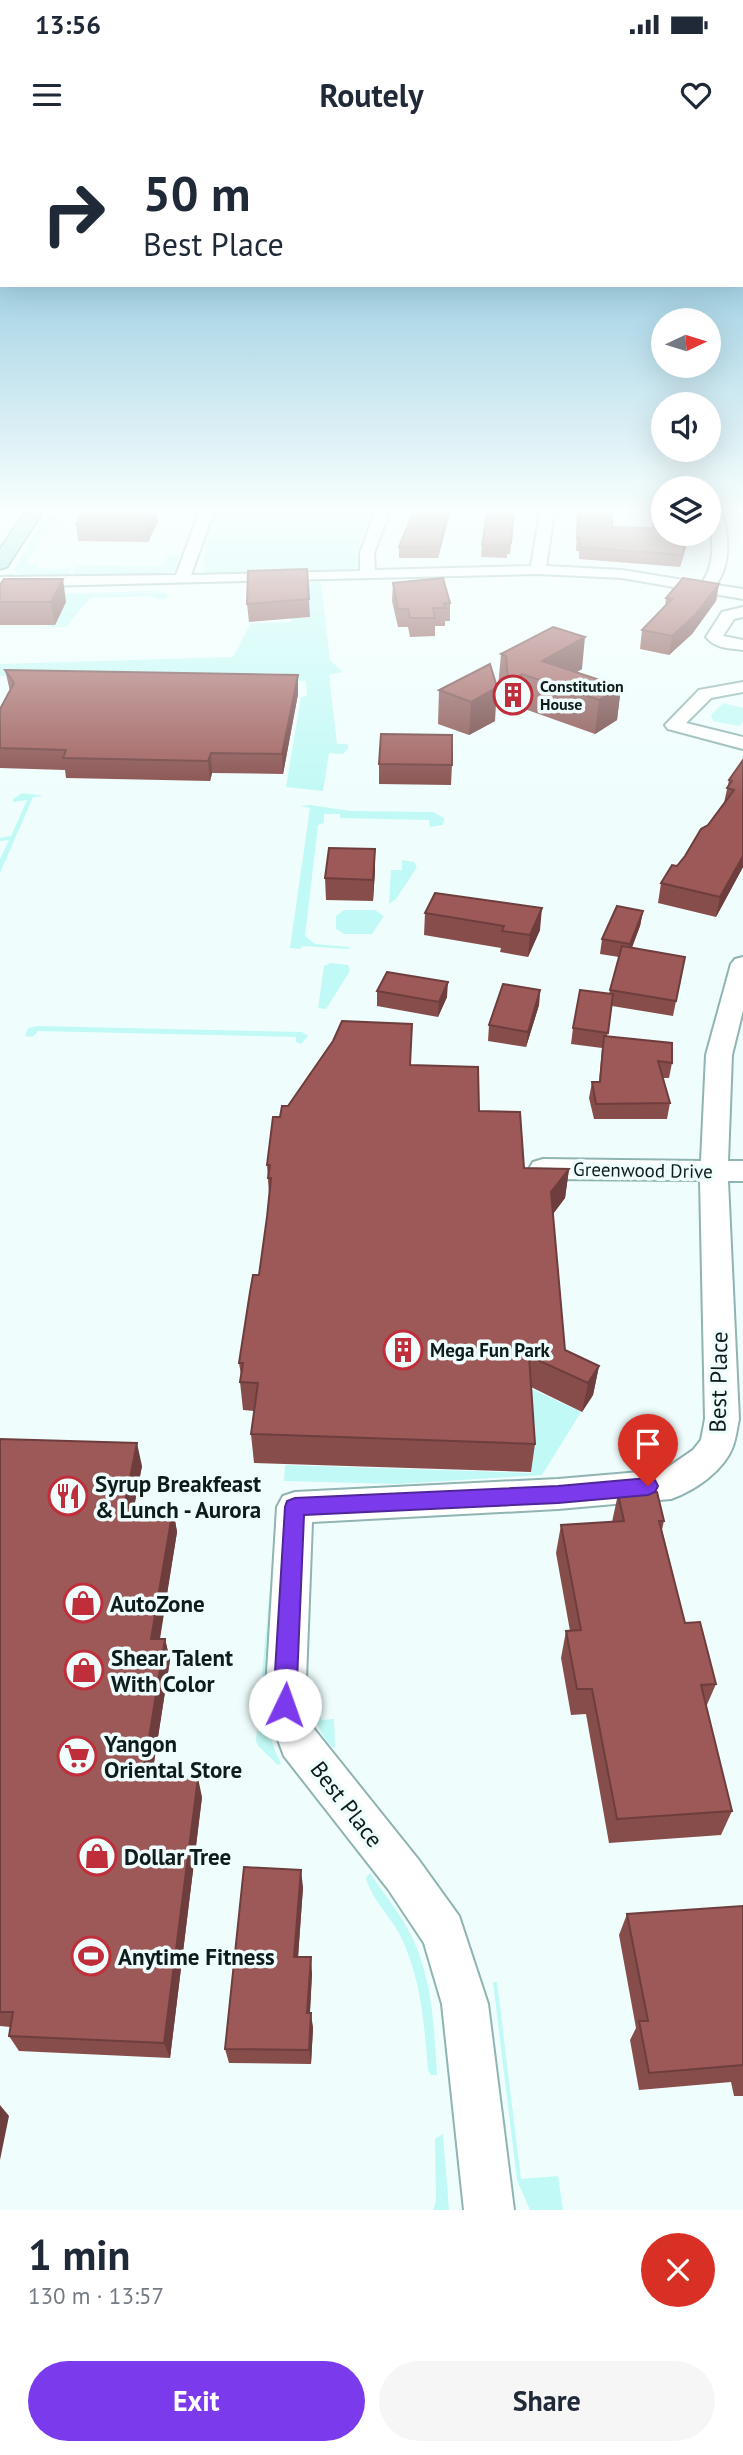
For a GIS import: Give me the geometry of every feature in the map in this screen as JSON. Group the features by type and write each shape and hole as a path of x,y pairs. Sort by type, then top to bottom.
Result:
{"street":[{"path":"743,612 728,615 714,638 723,643 743,645"},
{"path":"743,687 705,694 674,725 743,743"},
{"name":"Best Place","path":"489,2210 465,2004 443,1933 403,1874 298,1742 285,1705 295,1507 558,1494 671,1484 705,1461 717,1445 722,1419 729,1171 719,1055 743,964"},
{"name":"Greenwood Drive","path":"543,1169 729,1171"}],"shaded area":[{"path":"63,610 80,610 66,627 45,627 55,624"},
{"path":"309,610 324,610 330,660 343,672 329,675 337,744 348,744 348,749 343,754 329,753 323,791 286,787 301,697 307,696 306,681 281,681 281,673 263,673 261,681 0,676 0,664 233,657 251,623 291,622 291,618 310,618"},
{"path":"723,703 743,708 743,722 739,726 713,721 711,715"},
{"path":"22,793 44,796 33,797 0,873 0,859 9,840 0,841 0,838 11,836 27,800 13,802 13,799"},
{"path":"300,806 351,811 433,812 444,818 443,825 430,827 429,820 340,818 340,814 324,814 324,823 318,825 305,936 315,944 350,947 349,949 302,946 300,949 290,948 310,808"},
{"path":"402,860 414,862 417,867 396,899 389,904 391,870 402,870"},
{"path":"344,910 375,910 384,916 372,934 344,934 336,929 336,916"},
{"path":"331,963 348,965 350,971 326,1009 318,1008 324,966"},
{"path":"38,1026 302,1032 308,1036 301,1044 296,1042 296,1037 38,1031 33,1037 25,1036 28,1028"},
{"path":"527,1390 534,1390 581,1412 542,1475 397,1484 284,1481 285,1465 531,1473"},
{"path":"273,1554 276,1561 266,1707 270,1737 281,1764 278,1765 256,1741"},
{"path":"314,1691 320,1691 321,1720 334,1719 335,1748 325,1738 314,1714"},
{"path":"370,1873 403,1920 419,1954 431,2005 437,2075 431,2075 428,2070 423,2017 412,1966 399,1933 368,1885 366,1878"},
{"path":"493,1982 497,1982 521,2179 558,2176 563,2210 530,2210 517,2180"},
{"path":"443,2134 449,2210 433,2210 436,2201 435,2139"}],"building":[{"path":"408,610 433,610 435,618 410,618"},
{"path":"662,610 699,610 672,636 642,630"},
{"path":"553,627 585,637 542,661 621,687 599,700 522,674 508,681 506,656 501,654"},
{"path":"490,664 497,687 471,702 439,690"},
{"path":"5,670 298,675 282,754 211,753 208,761 63,758 66,750 0,748 0,709 14,683"},
{"path":"381,734 452,735 452,765 379,764"},
{"path":"743,760 743,856 720,897 661,883 672,865 677,866 701,829 708,825 734,790 727,788 732,781 729,780"},
{"path":"329,848 375,849 373,880 325,878"},
{"path":"435,893 542,908 530,935 502,931 504,926 425,913"},
{"path":"617,906 643,911 630,944 602,939"},
{"path":"622,946 685,957 676,1001 610,990"},
{"path":"387,972 448,982 439,1002 377,991"},
{"path":"503,984 540,990 528,1032 489,1025"},
{"path":"580,990 613,994 608,1033 573,1028"},
{"path":"342,1021 412,1024 410,1065 478,1067 479,1111 520,1112 524,1168 569,1169 551,1192 565,1350 599,1366 588,1383 529,1356 535,1444 251,1434 258,1383 240,1382 243,1363 239,1363 253,1275 259,1275 271,1178 268,1178 270,1165 267,1165 273,1117 280,1117 282,1106 288,1106 333,1041"},
{"path":"604,1036 672,1043 672,1063 658,1061 670,1103 596,1104 592,1082 600,1082"},
{"path":"0,1439 137,1443 124,1508 173,1509 151,1639 165,1639 143,1775 198,1778 164,2043 9,2036 13,2012 0,2012"},
{"path":"657,1492 664,1521 659,1521 685,1623 700,1622 716,1684 701,1685 732,1811 617,1819 592,1689 577,1689 566,1631 581,1630 561,1525 624,1521 618,1494"},
{"path":"244,1867 301,1870 294,1957 311,1957 307,2013 311,2013 309,2050 225,2049"},
{"path":"743,1906 743,2065 649,2073 639,2021 648,2021 627,1914"}],"place":[{"name":"Constitution House","path":"513,695"},
{"name":"Mega Fun Park","path":"403,1350"},
{"name":"Syrup Breakfeast & Lunch - Aurora","path":"68,1496"},
{"name":"AutoZone","path":"83,1603"},
{"name":"Shear Talent With Color","path":"84,1670"},
{"name":"Yangon Oriental Store","path":"77,1756"},
{"name":"Dollar Tree","path":"97,1856"},
{"name":"Anytime Fitness","path":"91,1956"}],"route":[{"path":"285,1705 295,1507 558,1494 648,1486"}]}
